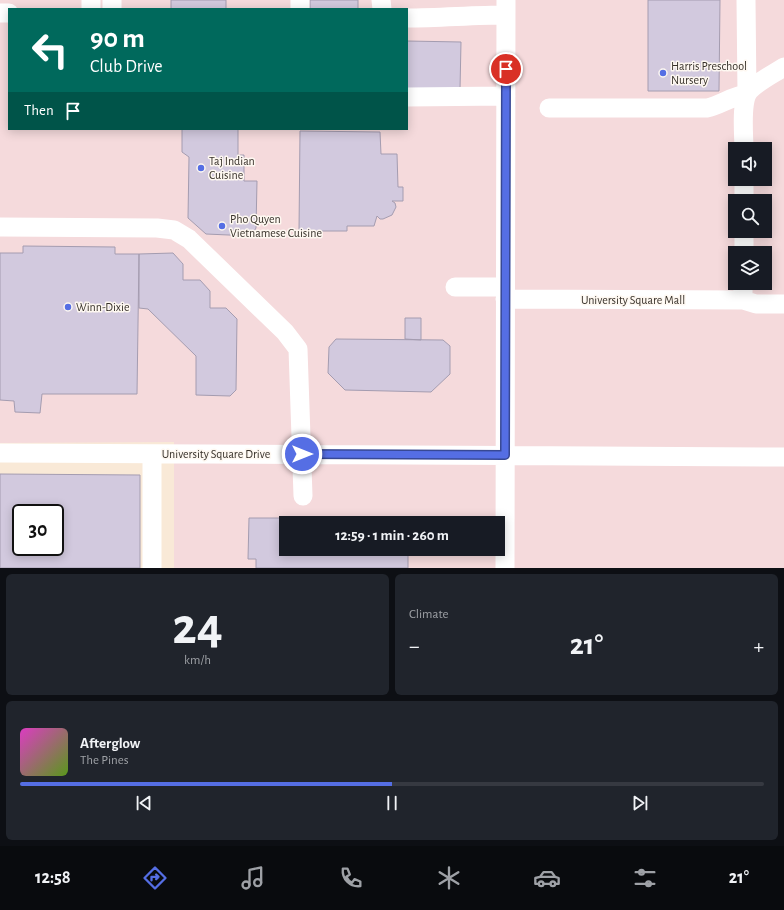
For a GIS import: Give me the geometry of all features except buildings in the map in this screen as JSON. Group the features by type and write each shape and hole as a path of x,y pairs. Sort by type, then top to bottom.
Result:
{"street":[{"path":"744,142 744,105 747,94 746,0"},
{"path":"408,18 450,18 506,8 505,568"},
{"path":"549,108 714,107 732,97 747,94 754,86 784,67"},
{"path":"408,97 506,96"},
{"path":"0,228 157,228 181,233 251,298 293,340 298,348 303,496"},
{"name":"University Square Mall","path":"455,286 505,293 743,292 756,304 784,304"},
{"name":"University Square Drive","path":"0,454 784,457"},
{"path":"152,454 152,568"}],"shaded area":[{"path":"0,0 784,0 784,568 174,568 174,442 0,443"}],"place":[{"name":"Harris Preschool Nursery","path":"663,73"},
{"name":"Taj Indian Cuisine","path":"201,168"},
{"name":"Pho Quyen Vietnamese Cuisine","path":"222,226"},
{"name":"Winn-Dixie","path":"68,307"}],"route":[{"path":"302,454 505,455 506,69"}]}
